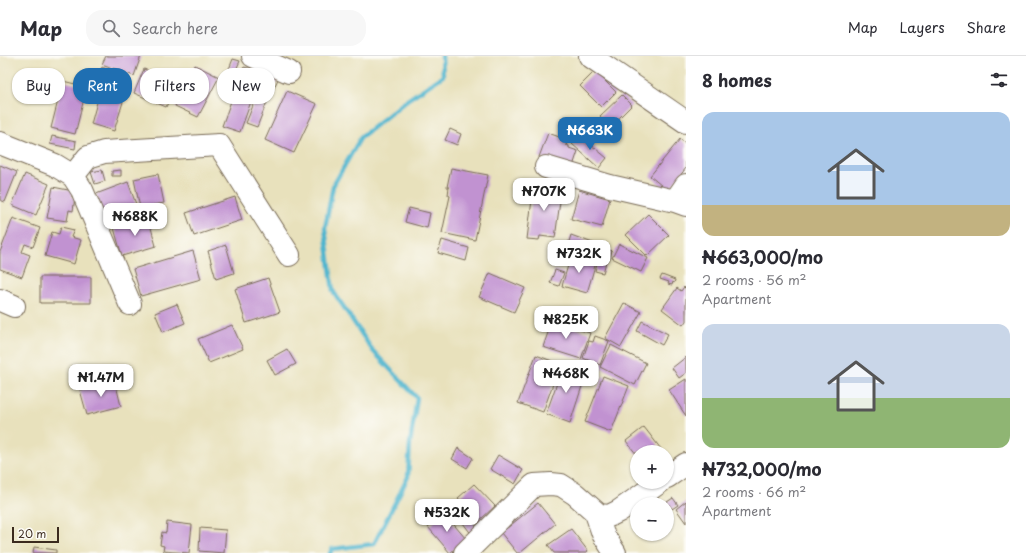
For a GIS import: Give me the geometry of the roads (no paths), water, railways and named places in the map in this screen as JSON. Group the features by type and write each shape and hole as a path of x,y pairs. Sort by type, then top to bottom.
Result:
{"street":[{"path":"253,56 289,72"},
{"path":"590,56 686,122"},
{"path":"0,143 55,165 73,176 82,190 130,304"},
{"path":"73,176 88,156 104,152 219,145 289,255"},
{"path":"546,167 610,186 682,197"},
{"path":"674,472 686,464"},
{"path":"465,553 534,485 551,484 561,486 575,494 599,515 609,516 619,511 650,489"},
{"path":"596,513 603,534 615,553"}],"waterway":[{"path":"330,553 332,549 374,544 408,477 410,443 417,398 373,351 333,291 325,228 333,186 361,137 407,100 443,76 442,56"}]}
